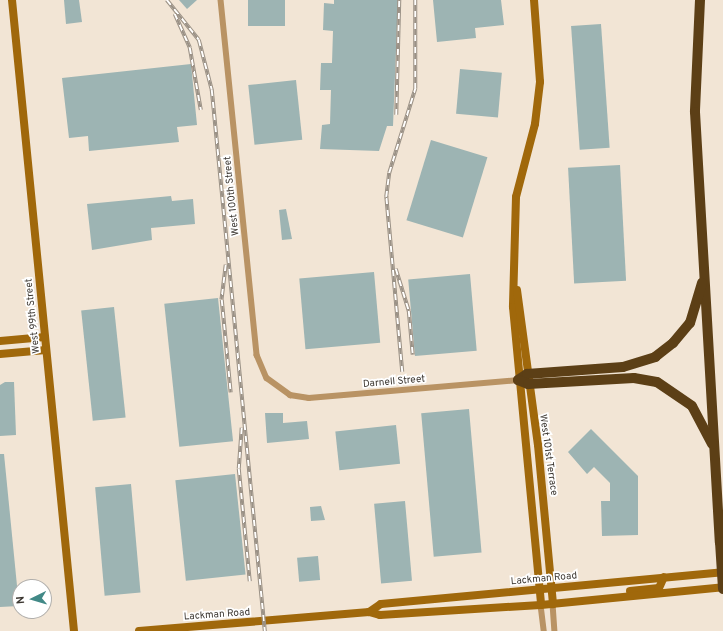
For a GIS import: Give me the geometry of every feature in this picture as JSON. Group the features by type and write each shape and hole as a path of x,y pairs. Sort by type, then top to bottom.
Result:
{"highway":[{"path":"700,0 694,96 723,588"},
{"path":"524,379 622,367 664,351 685,330 696,313 704,267"},
{"path":"524,379 623,378 657,382 692,406 715,450"}],"main road":[{"name":"West 99th Street","path":"12,0 74,631"},
{"name":"West 101st Terrace","path":"534,0 540,82 535,124 515,208 515,283 524,379 541,605"},
{"path":"0,341 45,337"},
{"path":"0,354 46,350"},
{"name":"West 101st Terrace","path":"524,379 553,588 553,604"},
{"name":"Lackman Road","path":"369,612 380,604 723,572"},
{"path":"620,597 631,591 659,588 664,577"},
{"name":"Lackman Road","path":"139,631 369,612 380,615 541,605 723,588"}],"street":[{"name":"West 100th Street","path":"221,0 257,355 261,367 274,385"},
{"name":"Darnell Street","path":"274,385 290,395 309,398 524,379"},
{"name":"West 101st Terrace","path":"553,604 555,631"},
{"name":"West 101st Terrace","path":"541,605 544,631"}],"building":[{"path":"64,0 79,0 82,22 66,24"},
{"path":"179,0 197,0 187,9"},
{"path":"248,0 285,0 285,26 248,26"},
{"path":"334,0 398,0 393,126 387,126 379,151 320,149 322,125 330,124 331,90 320,90 321,63 332,63 333,31 323,30 324,3 334,4"},
{"path":"433,0 501,0 504,25 475,28 476,38 437,42"},
{"path":"601,24 610,148 580,150 571,26"},
{"path":"191,64 197,125 177,127 179,142 89,151 88,136 69,138 62,78"},
{"path":"460,69 502,73 498,117 456,114"},
{"path":"296,80 302,140 255,145 248,85"},
{"path":"431,140 487,157 463,238 406,220"},
{"path":"620,165 626,281 574,284 568,168"},
{"path":"171,196 172,201 193,199 195,224 151,228 152,240 92,250 87,204"},
{"path":"286,209 292,239 282,240 279,210"},
{"path":"374,272 380,343 305,349 299,279"},
{"path":"470,274 477,351 415,356 408,279"},
{"path":"218,298 233,441 179,447 164,304"},
{"path":"114,307 126,417 93,421 81,310"},
{"path":"5,382 14,382 16,435 0,436 0,385"},
{"path":"469,409 482,552 434,557 421,413"},
{"path":"265,413 283,413 283,423 307,421 309,439 267,443"},
{"path":"396,425 400,464 339,470 335,431"},
{"path":"591,429 638,476 638,535 602,536 601,501 610,501 610,483 594,467 587,474 568,452"},
{"path":"0,454 4,454 16,579 12,579 12,606 0,607"},
{"path":"235,474 246,574 186,581 175,480"},
{"path":"131,484 140,593 105,596 95,487"},
{"path":"405,501 412,581 381,583 374,504"},
{"path":"321,506 325,520 311,521 310,507"},
{"path":"318,556 320,580 299,582 297,558"}],"railway":[{"path":"167,0 199,40 212,90 265,631"},
{"path":"396,115 399,0"},
{"path":"402,372 386,197 389,173 415,89 415,0"},
{"path":"175,14 190,48 201,110"},
{"path":"226,265 222,300 231,393"},
{"path":"396,269 409,311 413,355"},
{"path":"242,428 239,469 250,581"}]}
